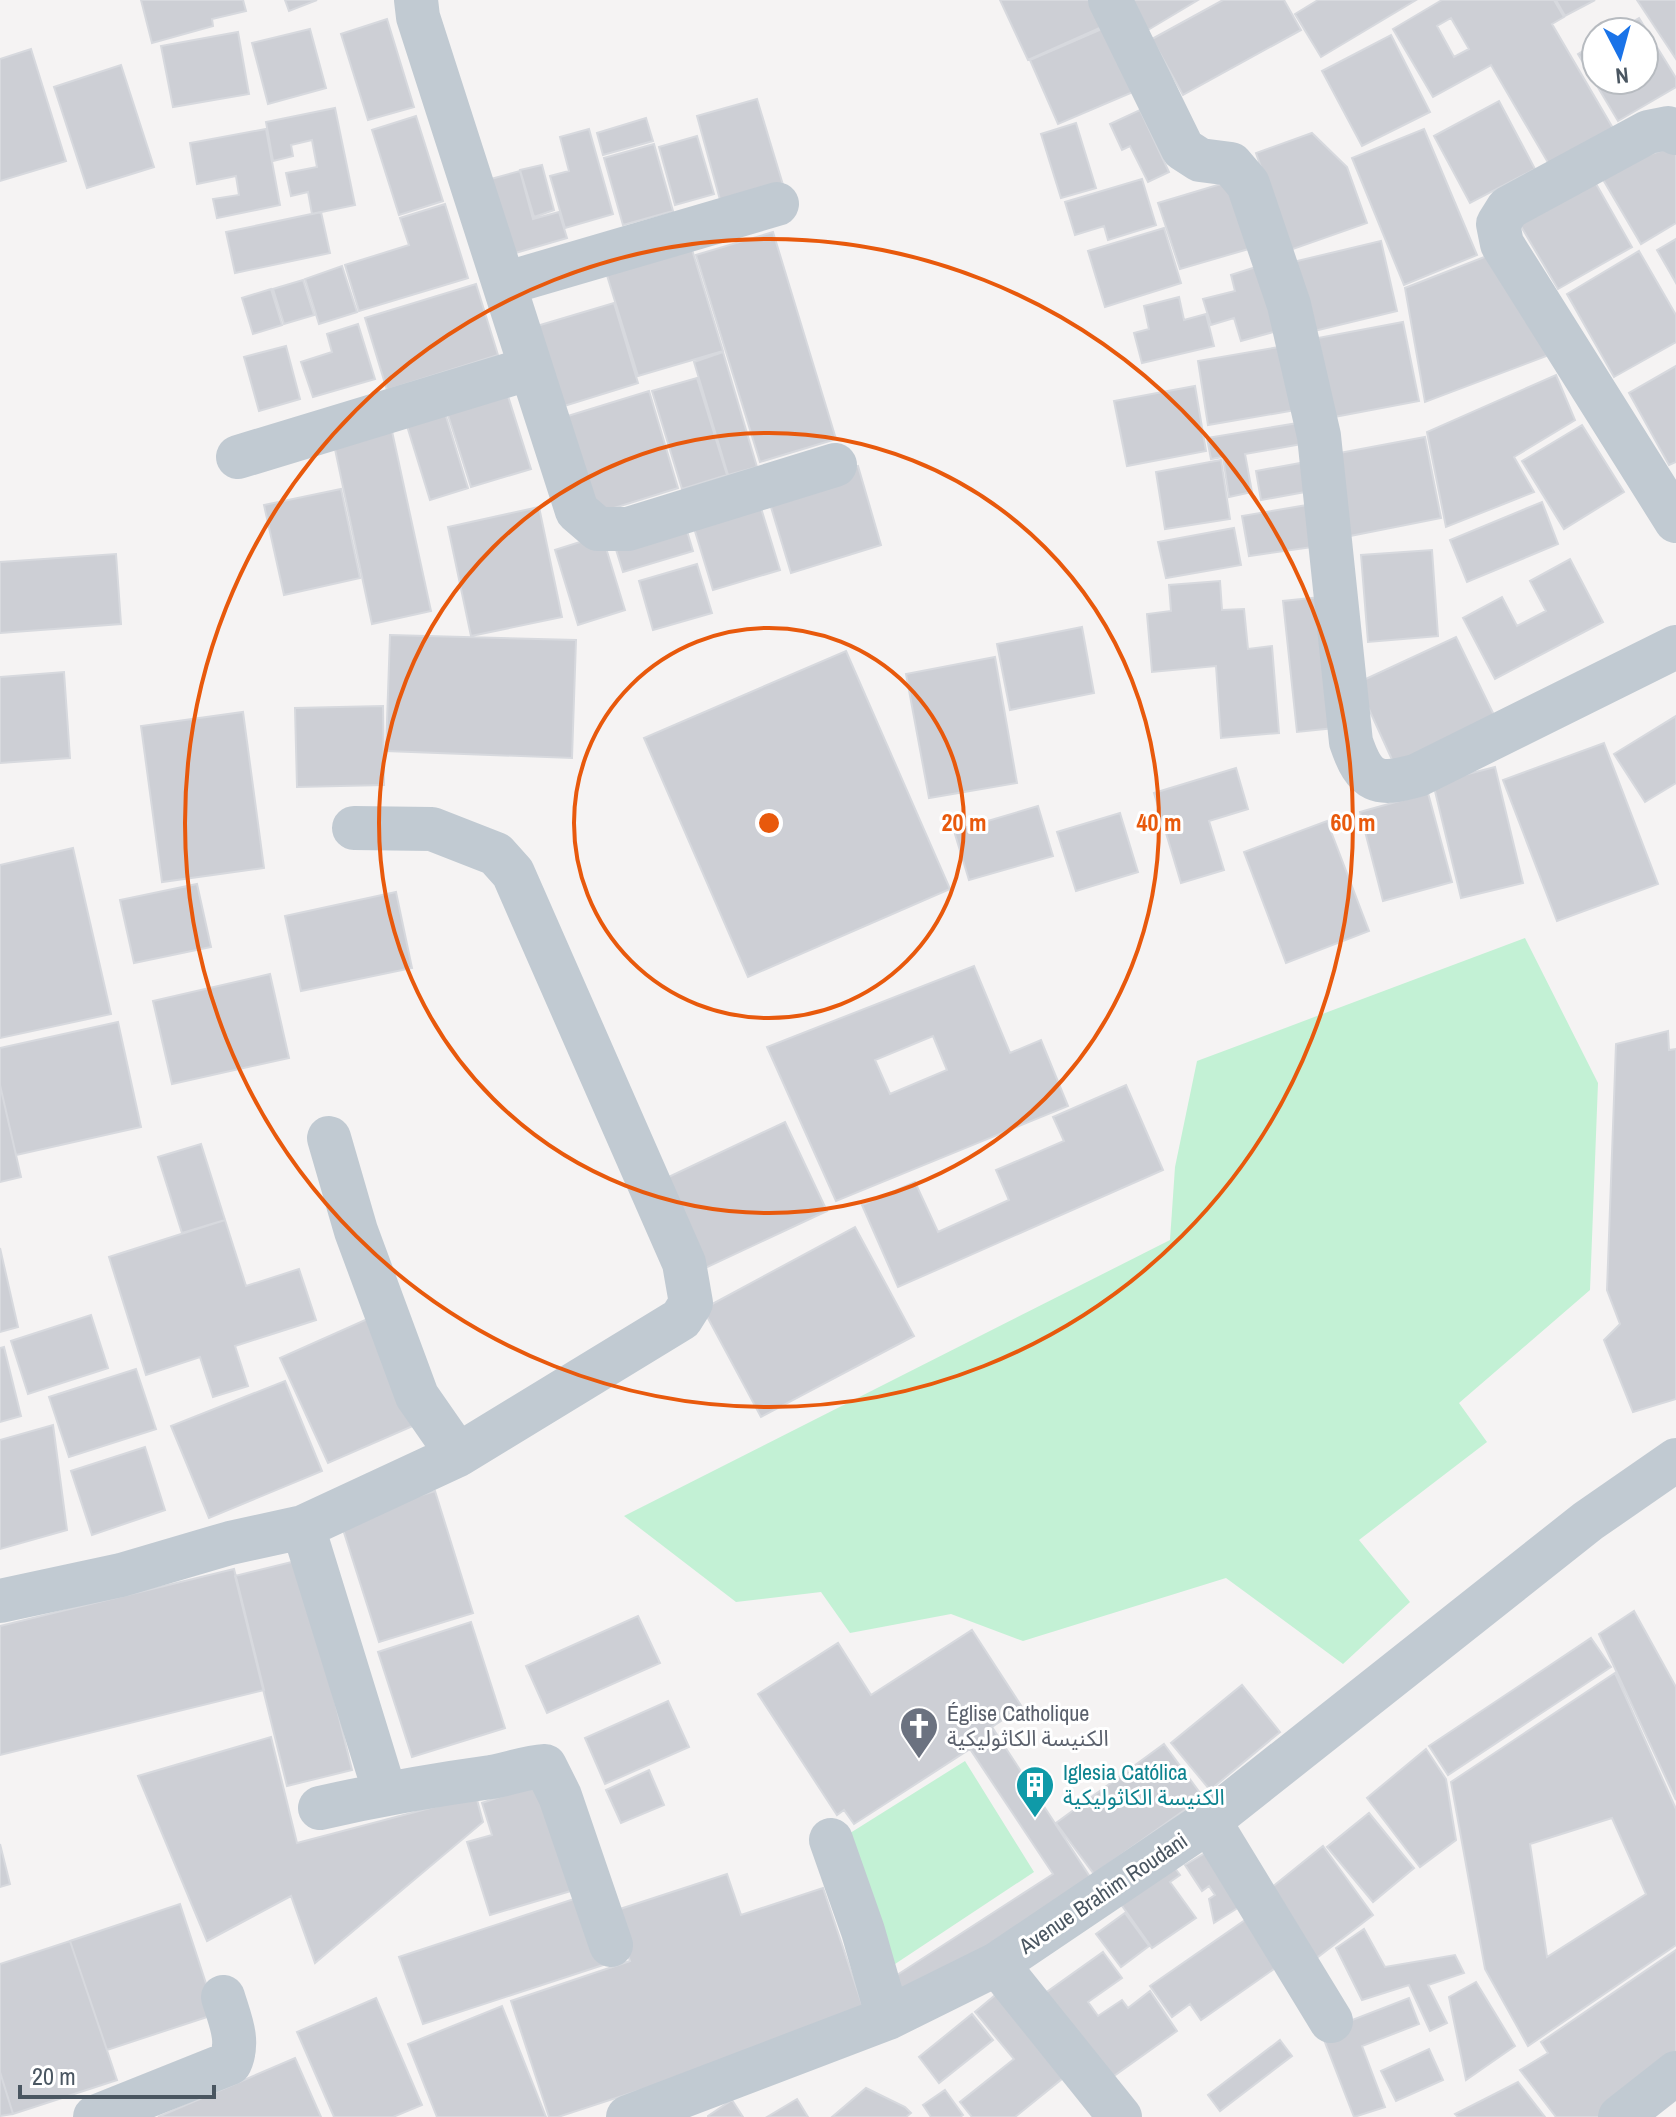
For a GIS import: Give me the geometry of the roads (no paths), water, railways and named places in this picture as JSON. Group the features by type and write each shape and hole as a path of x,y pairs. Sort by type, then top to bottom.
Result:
{"street":[{"path":"416,0 418,17 577,511 598,529 628,529 835,465"},
{"path":"1110,0 1183,149 1200,160 1231,164 1248,184 1289,305 1319,436 1351,742 1363,771 1379,782 1418,775 1676,647"},
{"path":"1676,133 1668,128 1648,132 1508,208 1498,224 1502,244 1676,521"},
{"path":"504,284 777,204"},
{"path":"238,457 531,368"},
{"path":"0,1601 121,1575 230,1543 303,1527 458,1455 681,1319 691,1303 684,1263 513,873 496,854 432,829 354,828"},
{"path":"329,1138 356,1231 417,1396 458,1455"},
{"name":"Avenue Brahim Roudani","path":"628,2117 888,2018 997,1964 1209,1821 1588,1521 1676,1460"},
{"path":"303,1527 385,1793"},
{"path":"320,1808 385,1793 500,1775 522,1767 545,1766 560,1796 611,1945"},
{"path":"1209,1821 1331,2021"},
{"path":"831,1840 863,1931 888,2018"},
{"path":"997,1964 1120,2117"},
{"path":"95,2117 230,2063 235,2053 235,2036 223,1997"},
{"path":"1622,2116 1676,2073"}],"place":[{"name":"Église Catholique الكنيسة الكاثوليكية","path":"919,1760"},
{"name":"Iglesia Católica الكنيسة الكاثوليكية","path":"1035,1819"}]}
